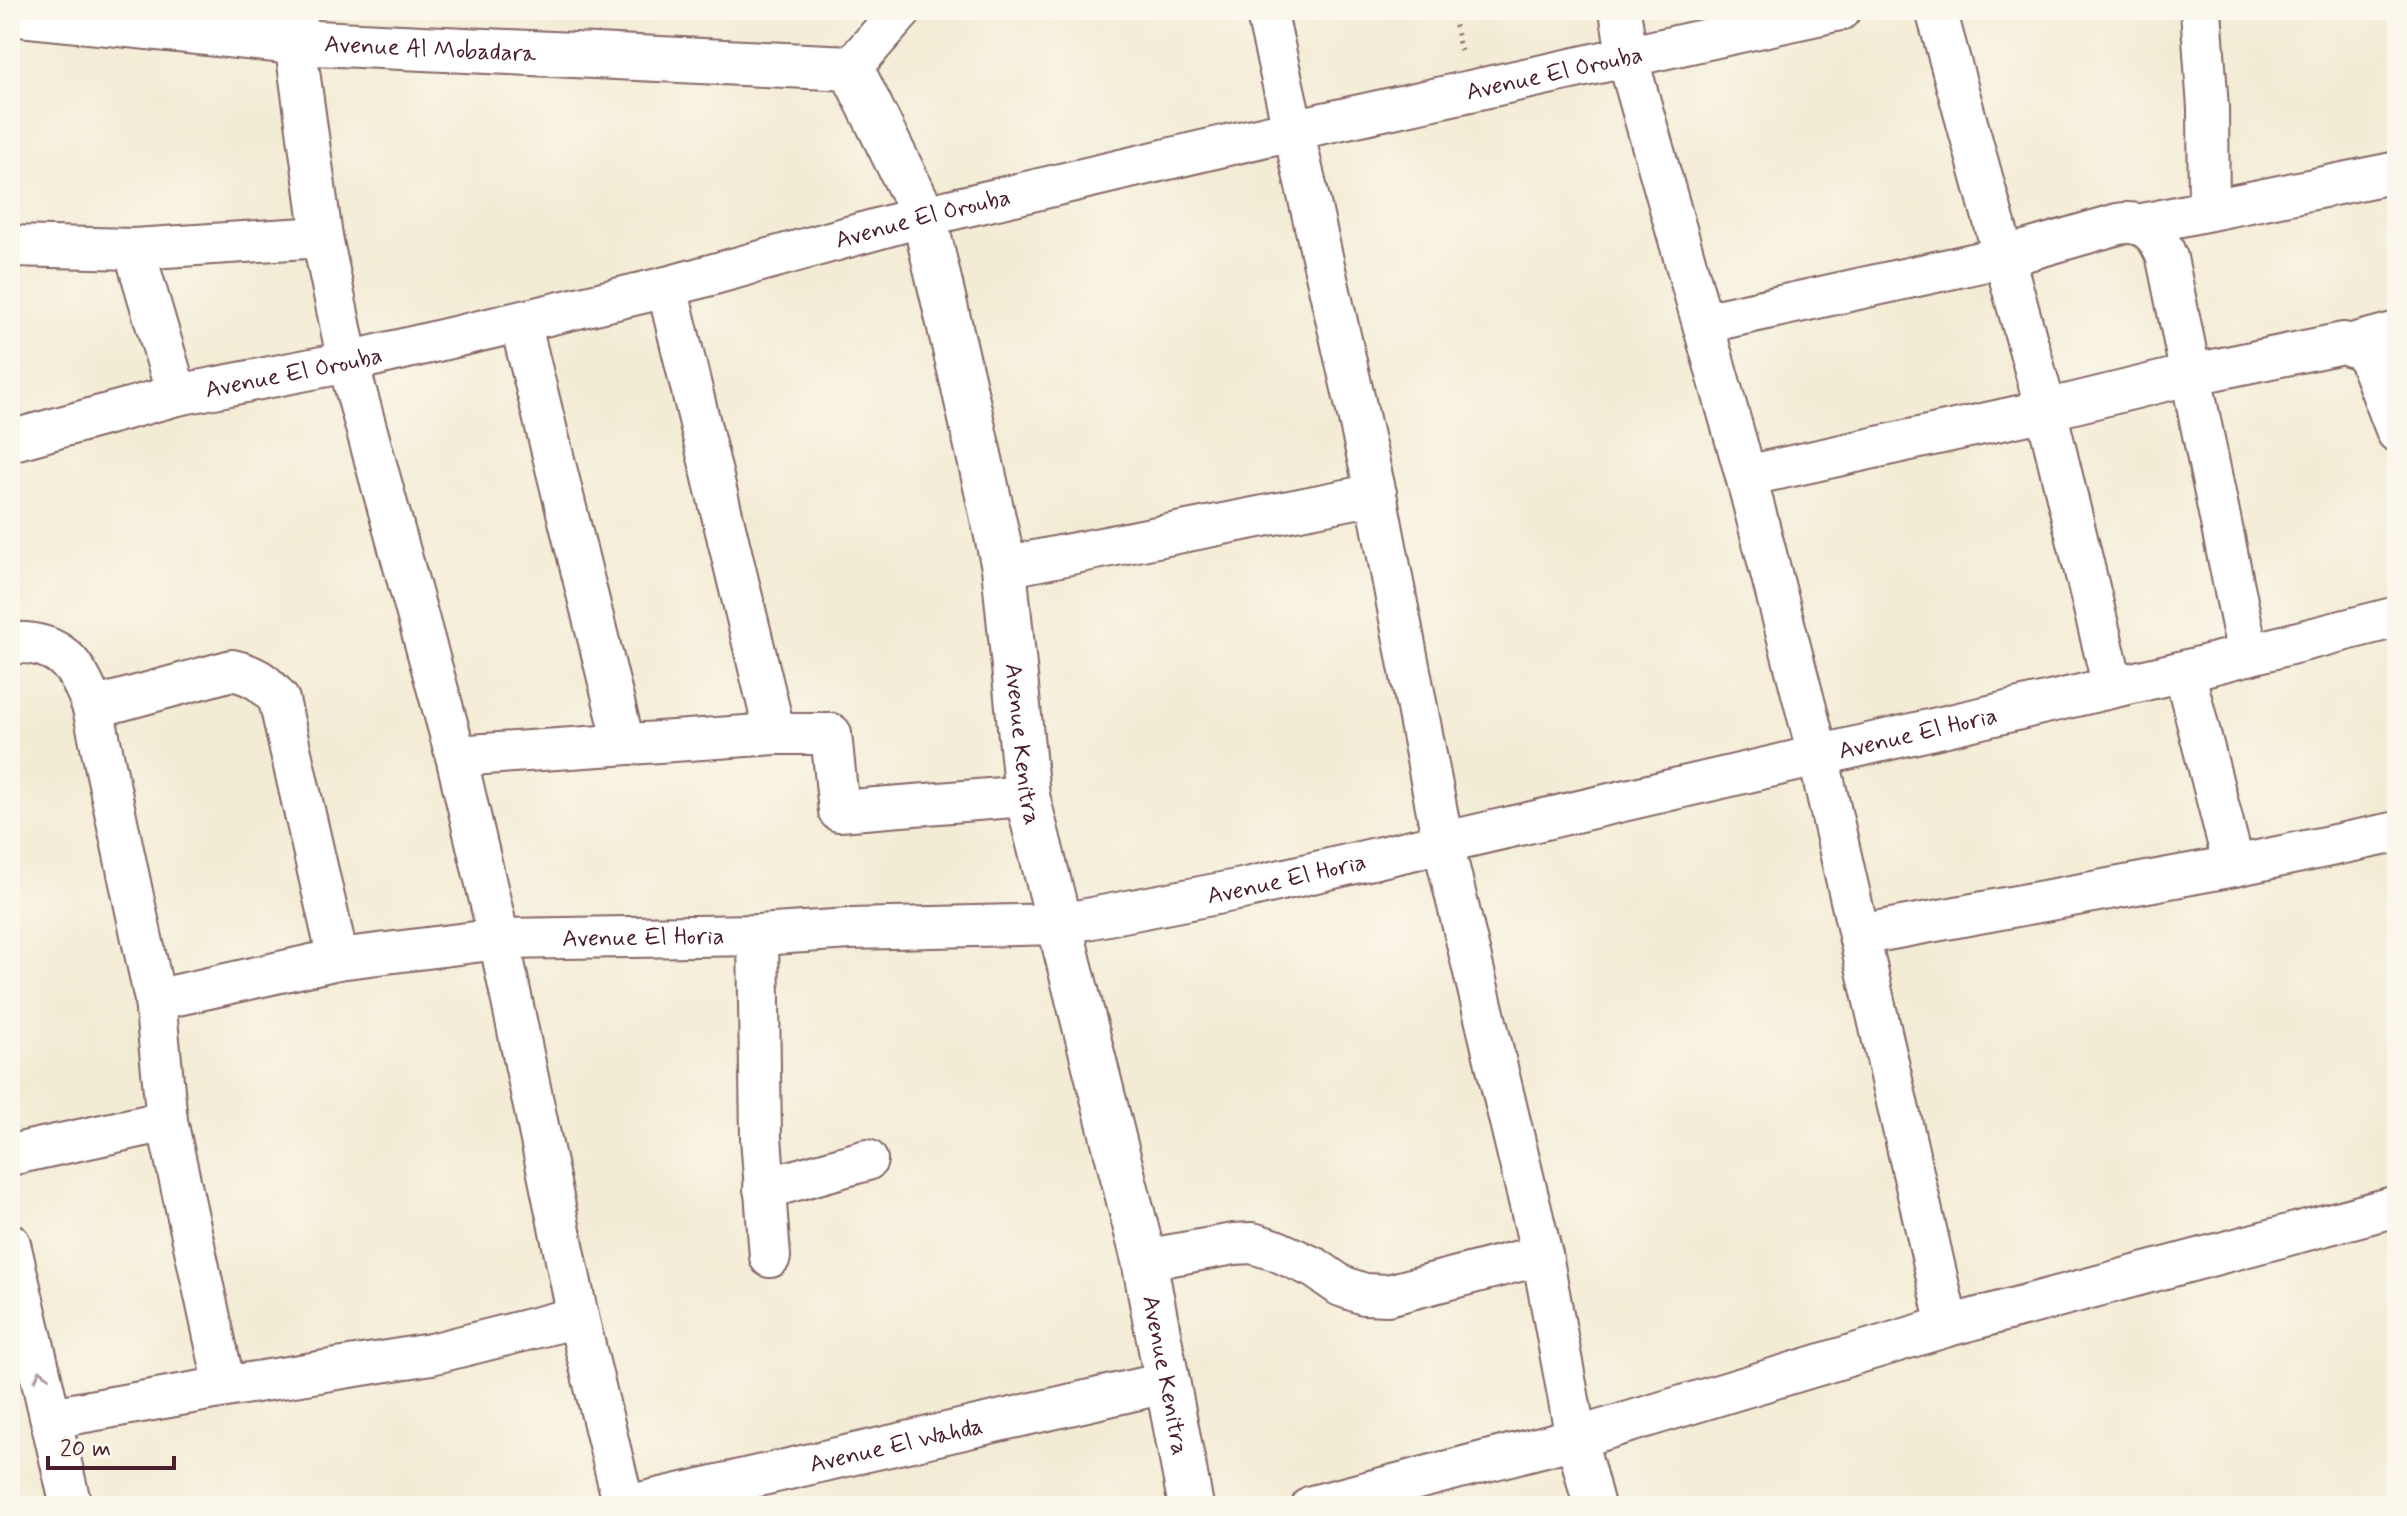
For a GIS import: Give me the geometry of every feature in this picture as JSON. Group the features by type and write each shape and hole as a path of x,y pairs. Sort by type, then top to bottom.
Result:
{"street":[{"path":"851,68 902,10"},
{"path":"1266,10 1376,494 1443,843 1542,1255 1576,1438 1594,1506"},
{"path":"1620,10 1627,56 1746,476 1818,755 1948,1326"},
{"name":"Avenue El Orouba","path":"10,441 177,395 348,362 667,287 924,216 1292,130 1840,10"},
{"path":"1936,10 2046,410 2113,687"},
{"path":"2201,10 2208,108 2209,210"},
{"name":"Avenue Al Mobadara","path":"10,13 296,26 851,68"},
{"path":"296,26 322,237 348,362 456,756 499,939 578,1317 626,1506"},
{"name":"Avenue Kenitra","path":"851,68 924,216 1004,567 1027,796 1144,1260 1165,1383 1191,1506"},
{"path":"1703,323 2004,257 2118,224 2142,224 2397,172"},
{"path":"2142,224 2153,231 2162,243 2167,258 2248,655"},
{"path":"10,246 134,249 322,237"},
{"path":"134,249 177,395"},
{"path":"667,287 775,734"},
{"path":"520,322 624,743"},
{"path":"1746,476 2189,375 2328,345 2352,344 2397,332"},
{"path":"2352,344 2369,359 2397,432"},
{"path":"1004,567 1376,494"},
{"name":"Avenue El Horia","path":"155,1000 338,959 499,939 758,935 850,929 1061,924 1247,888 1443,843 2184,671 2397,617"},
{"path":"10,643 31,641 52,648 83,679 93,708 155,1000 167,1121 225,1387"},
{"path":"93,708 232,670 250,674 266,683 279,700 338,959"},
{"path":"2184,671 2234,866"},
{"path":"456,756 775,734 831,734 839,811 1027,796"},
{"path":"1859,935 2234,866 2397,832"},
{"path":"758,935 764,1189 770,1257"},
{"path":"10,1155 167,1121"},
{"path":"764,1189 867,1160"},
{"path":"1312,1506 1576,1438 1948,1326 2397,1206"},
{"path":"1144,1260 1252,1243 1315,1268 1341,1286 1364,1294 1388,1295 1542,1255"},
{"path":"10,1244 71,1506"},
{"path":"51,1418 431,1354 578,1317"},
{"name":"Avenue El Wahda","path":"626,1506 1165,1383"}]}
